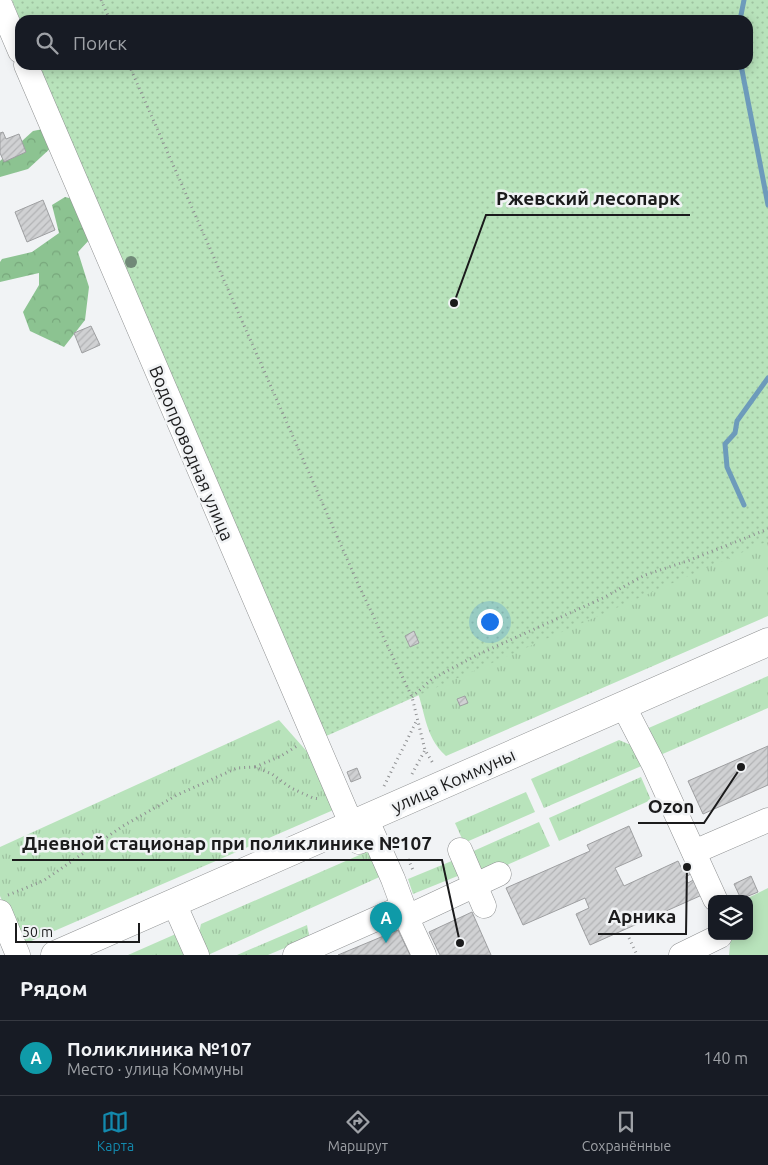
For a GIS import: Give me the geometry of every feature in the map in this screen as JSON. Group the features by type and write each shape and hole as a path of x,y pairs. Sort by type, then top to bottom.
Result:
{"main road":[{"name":"улица Коммуны","path":"627,714 768,642"},
{"name":"улица Коммуны","path":"100,955 177,911 358,824 627,714 768,662"},
{"name":"улица Коммуны","path":"55,955 177,911"}],"street":[{"path":"0,4 15,39"},
{"name":"Водопроводная улица","path":"28,70 312,733 358,824 393,879 424,955"},
{"path":"627,714 654,765 670,822 694,852 713,895"},
{"path":"694,852 768,820"},
{"path":"460,850 480,896"},
{"path":"296,955 405,912 480,896 499,874"},
{"path":"177,911 196,955"},
{"path":"0,912 18,955"},
{"path":"686,954 712,940"}],"path":[{"path":"101,0 108,15"},
{"path":"131,70 359,586 412,697 425,750 437,770"},
{"path":"412,697 432,680 477,656 603,598 644,574 690,560 768,530"},
{"path":"384,787 418,720"},
{"path":"0,898 43,881 123,826 177,796 237,768 255,767 305,742 312,733"},
{"path":"412,775 425,750"},
{"path":"255,767 272,774 291,788 313,798 358,824"},
{"path":"629,938 637,955"}],"green space":[{"path":"12,0 768,0 768,541 324,737 41,70 753,70 753,15 18,15"},
{"path":"48,128 53,146 28,169 0,177 0,161 33,131"},
{"path":"65,197 82,201 91,238 78,252 89,287 85,320 64,347 30,331 23,312 39,285 39,273 0,282 0,262 2,259 32,252 59,233 52,205"},
{"path":"768,505 768,616 446,756 439,748 429,731 414,683"},
{"path":"768,676 768,708 658,756 644,730"},
{"path":"279,720 318,764 338,808 22,945 0,896 0,847"},
{"path":"619,740 638,748 646,764 544,808 531,779"},
{"path":"641,777 651,800 559,841 549,818"},
{"path":"526,792 535,812 464,843 455,823"},
{"path":"539,822 550,846 480,877 469,853"},
{"path":"371,850 386,874 208,955 199,933 201,924"},
{"path":"459,858 465,873 413,894 408,879"},
{"path":"768,888 768,955 729,955 731,940 753,940 753,896"},
{"path":"307,925 309,935 306,939 268,955 237,955"},
{"path":"178,933 190,955 128,955"}],"building":[{"path":"3,132 6,139 19,134 26,152 4,162 0,153 0,133"},
{"path":"43,200 55,230 27,242 15,212"},
{"path":"91,326 100,345 82,353 74,333"},
{"path":"414,631 419,643 410,647 405,636"},
{"path":"465,696 468,703 460,706 457,699"},
{"path":"768,746 768,785 703,814 688,781"},
{"path":"357,768 361,778 351,782 347,772"},
{"path":"629,826 642,856 615,868 624,886 678,861 682,869 690,866 693,873 685,877 688,883 695,879 702,895 590,945 576,914 589,908 585,898 523,925 506,888 590,851 587,845"},
{"path":"751,876 758,892 751,895 739,895 734,884"},
{"path":"472,912 491,955 440,955 429,932"},
{"path":"398,930 410,955 338,955"}],"waterway":[{"path":"741,15 744,0"},
{"path":"742,70 768,205"},
{"path":"744,505 727,467 725,444 735,433 737,421 768,378"}],"place":[{"name":"Ржевский лесопарк","path":"454,303"},
{"name":"Ozon","path":"741,767"},
{"name":"Арника","path":"687,867"},
{"name":"Поликлиника №107","path":"386,943"},
{"name":"Дневной стационар при поликлинике №107","path":"460,943"}]}
